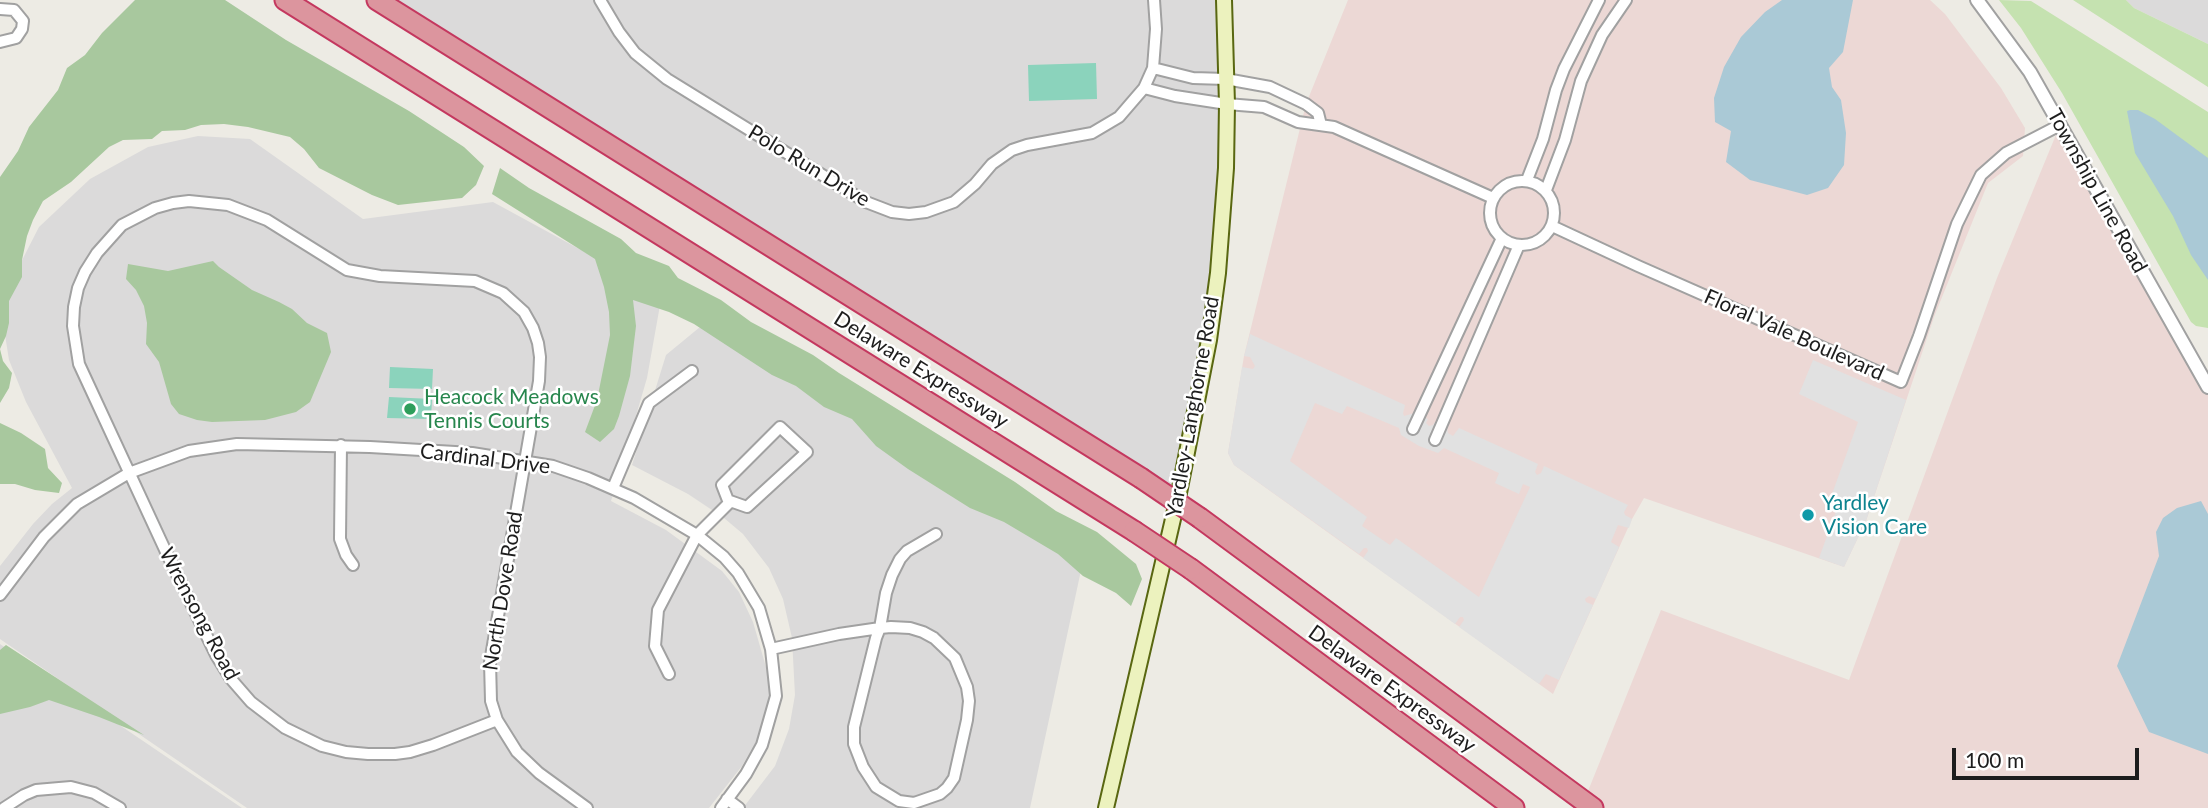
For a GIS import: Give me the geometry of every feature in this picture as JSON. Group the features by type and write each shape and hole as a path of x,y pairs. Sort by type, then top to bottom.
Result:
{"highway":[{"name":"Delaware Expressway","path":"285,0 1134,530 1191,569 1514,808"},
{"name":"Delaware Expressway","path":"377,0 1141,478 1437,691 1593,808"}],"main road":[{"name":"Yardley-Langhorne Road","path":"1106,808 1179,493 1209,340 1223,215 1227,104 1224,0"}],"street":[{"name":"Polo Run Drive","path":"600,0 606,13 635,52 667,79 866,202 892,212 909,214 926,212 954,202 1003,155 1027,145 1071,138 1103,128 1119,117 1144,88 1153,68 1156,29 1154,0"},
{"path":"1527,180 1543,139 1564,69 1599,0"},
{"path":"1546,190 1565,139 1581,82 1602,35 1626,0"},
{"name":"Township Line Road","path":"1977,0 2018,53 2208,387"},
{"path":"0,9 14,10 23,21 22,29 16,38 0,42"},
{"path":"1153,68 1193,78 1226,79 1270,87 1306,104 1318,113 1321,125"},
{"path":"1144,88 1175,96 1264,107 1298,122 1334,127 1493,198"},
{"name":"Floral Vale Boulevard","path":"1552,226 1901,382 1957,224 1981,175 2006,153 2060,125"},
{"path":"1527,180 1546,190 1554,206 1552,226 1538,241 1519,245 1502,238 1493,228 1490,218 1493,198 1507,184 1527,180"},
{"name":"North Dove Road","path":"130,473 79,364 74,342 74,307 85,272 97,253 122,225 155,208 190,201 208,201 243,209 267,220 347,270 380,276 475,281 503,293 523,312 533,328 540,357 539,382 491,662 491,701 505,736 530,766 587,808"},
{"path":"1413,429 1502,238"},
{"path":"1435,440 1519,245"},
{"path":"613,488 649,403 692,371"},
{"path":"669,674 655,646 656,619 696,535 729,503 730,501 747,507 807,452 780,427 722,485 729,503"},
{"name":"Cardinal Drive","path":"0,595 44,537 63,517 89,497 130,473 168,457 220,445 341,446 472,453 564,470 613,488 669,517 724,557 750,591 764,622 771,649 776,696 767,731 755,760 724,804"},
{"path":"341,446 340,538 353,565"},
{"name":"Wrensong Road","path":"130,473 216,655 238,688 270,718 321,746 346,752 395,754 433,745 497,720"},
{"path":"771,649 880,628 910,628 934,638 955,658 963,672 969,701 954,778 940,794 915,805 899,801 876,787 863,767 854,744 854,727 880,628 892,575 907,551 936,534"},
{"path":"4,808 36,790 71,787 94,793 120,808"},
{"path":"724,804 739,808"}],"shaded area":[{"path":"377,0 1224,0 1223,215 1177,502"},
{"path":"1348,0 1930,0 1945,14 2001,88 2025,128 2023,156 1988,183 1934,317 1866,521 1844,567 1644,498 1553,694 1234,465 1228,453 1244,356 1306,104"},
{"path":"2126,0 2208,0 2208,44 2134,8"},
{"path":"2060,125 2208,387 2208,808 1593,808 1584,801 1661,610 1849,680 1997,278"},
{"path":"198,136 250,139 363,219 493,202 662,294 647,378 611,501 666,530 722,571 739,592 753,622 770,681 770,701 756,742 742,766 709,808 247,808 0,639 0,566 33,524 72,488 26,402 9,360 3,322 15,274 39,227 90,179 148,147"},
{"path":"717,313 1086,547 1030,808 743,808 775,766 789,729 795,695 792,638 783,599 769,568 743,534 688,494 632,465 666,355"},
{"path":"1250,334 1405,405 1404,416 1415,413 1428,419 1426,423 1429,426 1435,422 1447,427 1448,433 1453,436 1459,428 1538,464 1535,472 1537,475 1544,466 1628,505 1624,512 1632,519 1629,528 1618,525 1611,542 1619,547 1596,599 1589,596 1585,599 1593,605 1559,680 1546,674 1539,684 1459,627 1463,617 1455,624 1363,558 1367,548 1359,554 1234,465 1228,453 1242,367 1253,369 1255,366 1250,357 1244,356","holes":["1315,403 1342,414 1347,406 1399,428 1401,435 1419,446 1438,453 1444,448 1499,473 1495,483 1519,494 1523,484 1530,487 1479,597 1396,538 1390,545 1362,526 1367,517 1290,461"]},
{"path":"1813,360 1906,400 1866,521 1844,567 1819,558 1841,498 1832,494 1858,422 1799,394"},
{"path":"0,644 242,808 0,808"}],"green space":[{"path":"135,0 225,0 286,40 409,111 464,147 484,166 476,185 462,198 398,205 319,168 290,137 248,127 201,125 185,130 162,131 152,139 123,140 109,147 71,182 43,201 27,236 22,277 9,301 9,323 0,349 0,177 18,151 29,127 58,90 67,68 85,55 102,33"},
{"path":"1999,0 2031,1 2208,112 2208,328 2196,326 2191,322 2062,93 2021,28"},
{"path":"2073,0 2126,0 2134,8 2208,44 2208,87"},
{"path":"1096,63 1097,99 1029,101 1028,65"},
{"path":"500,168 529,188 621,239 636,253 669,266 678,278 721,300 751,322 813,355 1015,482 1056,511 1097,532 1136,564 1142,579 1131,606 1116,593 1083,576 1058,554 1004,522 970,508 908,469 876,446 852,419 824,407 796,386 772,375 694,324 633,300 636,326 630,376 619,416 614,429 600,442 585,432 597,400 610,335 609,312 595,259 492,194"},
{"path":"213,261 252,290 292,309 307,323 327,333 331,352 310,402 296,412 265,420 212,422 179,414 171,404 159,362 146,344 147,323 144,306 136,290 126,279 128,264 168,271"},
{"path":"0,349 3,361 12,373 9,388 0,403"},
{"name":"Heacock Meadows Tennis Courts","path":"390,367 433,369 432,389 389,388"},
{"name":"Heacock Meadows Tennis Courts","path":"389,397 432,399 431,419 387,418"},
{"path":"0,423 45,449 48,468 62,483 59,493 15,484 0,484"},
{"path":"6,645 144,735 49,700 0,714 0,650"}],"water":[{"path":"1782,0 1853,0 1843,52 1829,68 1832,87 1841,100 1846,133 1844,165 1828,188 1807,195 1750,180 1726,162 1731,131 1715,122 1714,98 1724,67 1741,37 1765,12"},
{"path":"2138,110 2155,119 2208,158 2208,280 2191,255 2173,216 2135,153 2127,111"},
{"path":"2201,501 2208,514 2208,754 2149,732 2117,666 2159,556 2156,532 2163,518 2177,508"}],"place":[{"name":"Heacock Meadows Tennis Courts","path":"410,409"},
{"name":"Yardley Vision Care","path":"1808,515"}]}
